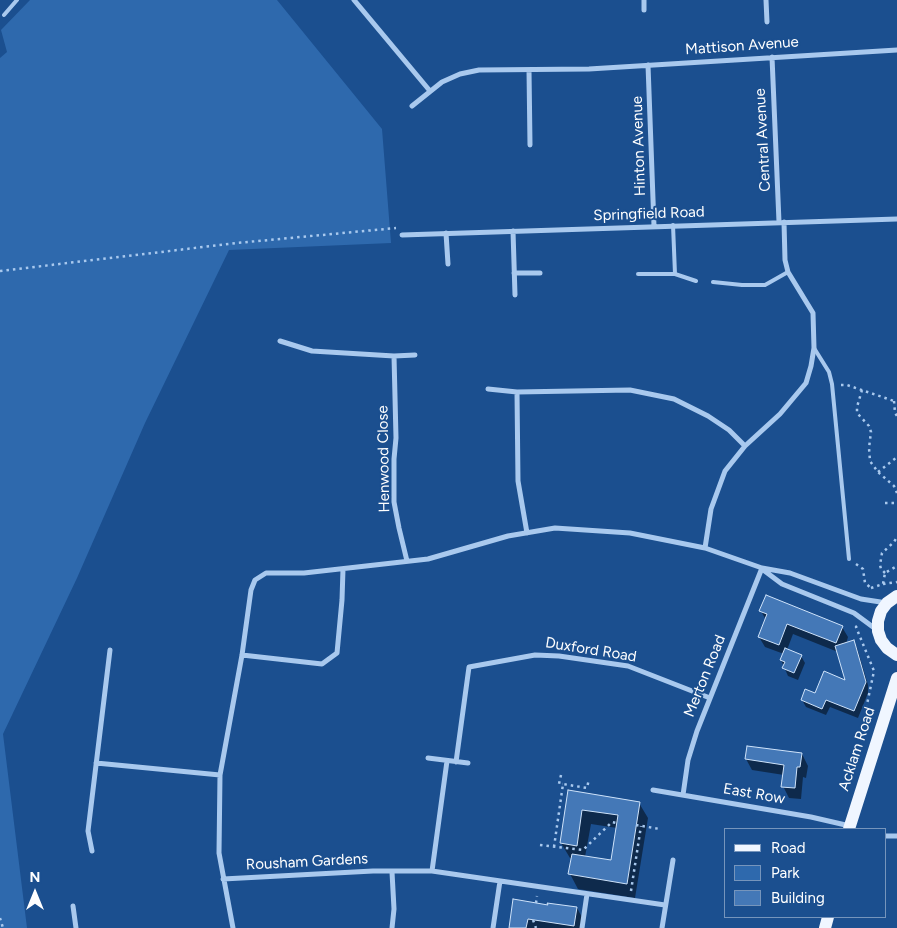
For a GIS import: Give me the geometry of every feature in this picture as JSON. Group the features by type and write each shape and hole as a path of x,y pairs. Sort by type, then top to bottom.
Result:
{"main road":[{"path":"892,600 881,611 878,631 881,640 887,648 897,655"},
{"name":"Acklam Road","path":"849,828 897,678"}],"street":[{"path":"354,0 430,91"},
{"path":"644,0 644,10"},
{"path":"766,0 767,22"},
{"name":"Mattison Avenue","path":"412,106 442,82 460,74 479,70 589,69 772,56 897,50"},
{"name":"Central Avenue","path":"772,56 782,222 785,260 788,272"},
{"name":"Hinton Avenue","path":"648,65 654,226"},
{"path":"529,70 530,145"},
{"name":"Springfield Road","path":"402,235 897,219"},
{"path":"513,231 515,295"},
{"path":"446,233 448,264"},
{"path":"705,548 711,509 725,471 745,446 780,414 806,383 814,348 813,314 788,272"},
{"path":"514,273 540,273"},
{"path":"280,341 312,351 394,356 415,355"},
{"name":"Henwood Close","path":"394,356 396,438 394,502 398,528 408,561"},
{"path":"488,389 517,392 630,390 674,399 708,416 729,430 745,446"},
{"path":"517,392 518,482 527,533"},
{"path":"233,928 219,852 220,775 242,656 251,590 255,580 266,574 304,573 428,559 508,536 555,528 630,533 705,548 762,568 790,573 861,599 892,600"},
{"path":"762,568 782,584 854,613 878,631"},
{"name":"Merton Road","path":"682,795 688,760 710,698 762,568"},
{"path":"242,656 322,664 337,653 343,569"},
{"path":"92,851 88,831 110,650"},
{"name":"Duxford Road","path":"456,762 469,667 535,655 559,656 628,666 710,698"},
{"path":"428,758 468,763"},
{"path":"432,871 447,761"},
{"path":"96,763 220,775"},
{"name":"East Row","path":"653,790 811,817 849,828"},
{"path":"662,928 673,860"},
{"name":"Rousham Gardens","path":"223,879 373,871 432,871 665,905"},
{"path":"392,872 394,909 392,928"},
{"path":"493,928 500,881"},
{"path":"582,928 587,894"},
{"path":"73,906 76,928"}],"lane":[{"path":"4,15 17,0"},
{"path":"673,225 675,274"},
{"path":"713,282 765,285 788,272"},
{"path":"638,274 675,274 696,281"},
{"path":"814,348 829,372 832,384 849,559"}],"path":[{"path":"0,270 395,227 402,235"},
{"path":"832,384 847,385 896,400 895,413 897,416"},
{"path":"862,390 857,413 869,426 871,432 870,462 894,486 897,493"},
{"path":"878,472 897,457"},
{"path":"885,503 897,503"},
{"path":"885,573 880,565 882,553 897,537"},
{"path":"849,559 863,569 865,584 871,588"},
{"path":"883,584 885,573 897,566"},
{"path":"871,588 897,582"},
{"path":"869,600 871,588"},
{"path":"862,619 856,627 874,671 866,709"},
{"path":"561,775 559,784 587,788 589,779"},
{"path":"554,847 563,784"},
{"path":"540,845 583,850 612,822 617,822"},
{"path":"636,825 660,829"},
{"path":"630,900 641,826"},
{"path":"0,918 3,928"},
{"path":"533,920 536,928"}],"green space":[{"path":"30,0 277,0 382,129 391,243 229,250 145,423 77,578 3,734 27,928 0,928 0,58 7,52 1,30"}],"building":[{"path":"766,595 843,626 836,643 787,624 779,645 758,637 767,614 759,611"},
{"path":"854,640 866,682 854,711 826,700 822,709 801,700 805,689 815,693 824,671 845,680 835,646"},
{"path":"785,648 802,655 794,673 782,668 785,662 780,660"},
{"path":"747,746 802,753 800,767 797,767 795,788 781,787 784,765 745,759"},
{"path":"568,790 640,802 627,884 568,874 572,854 611,860 618,815 582,810 577,846 560,843"},
{"path":"513,899 548,905 547,903 577,907 574,926 528,919 526,928 509,928"}]}
